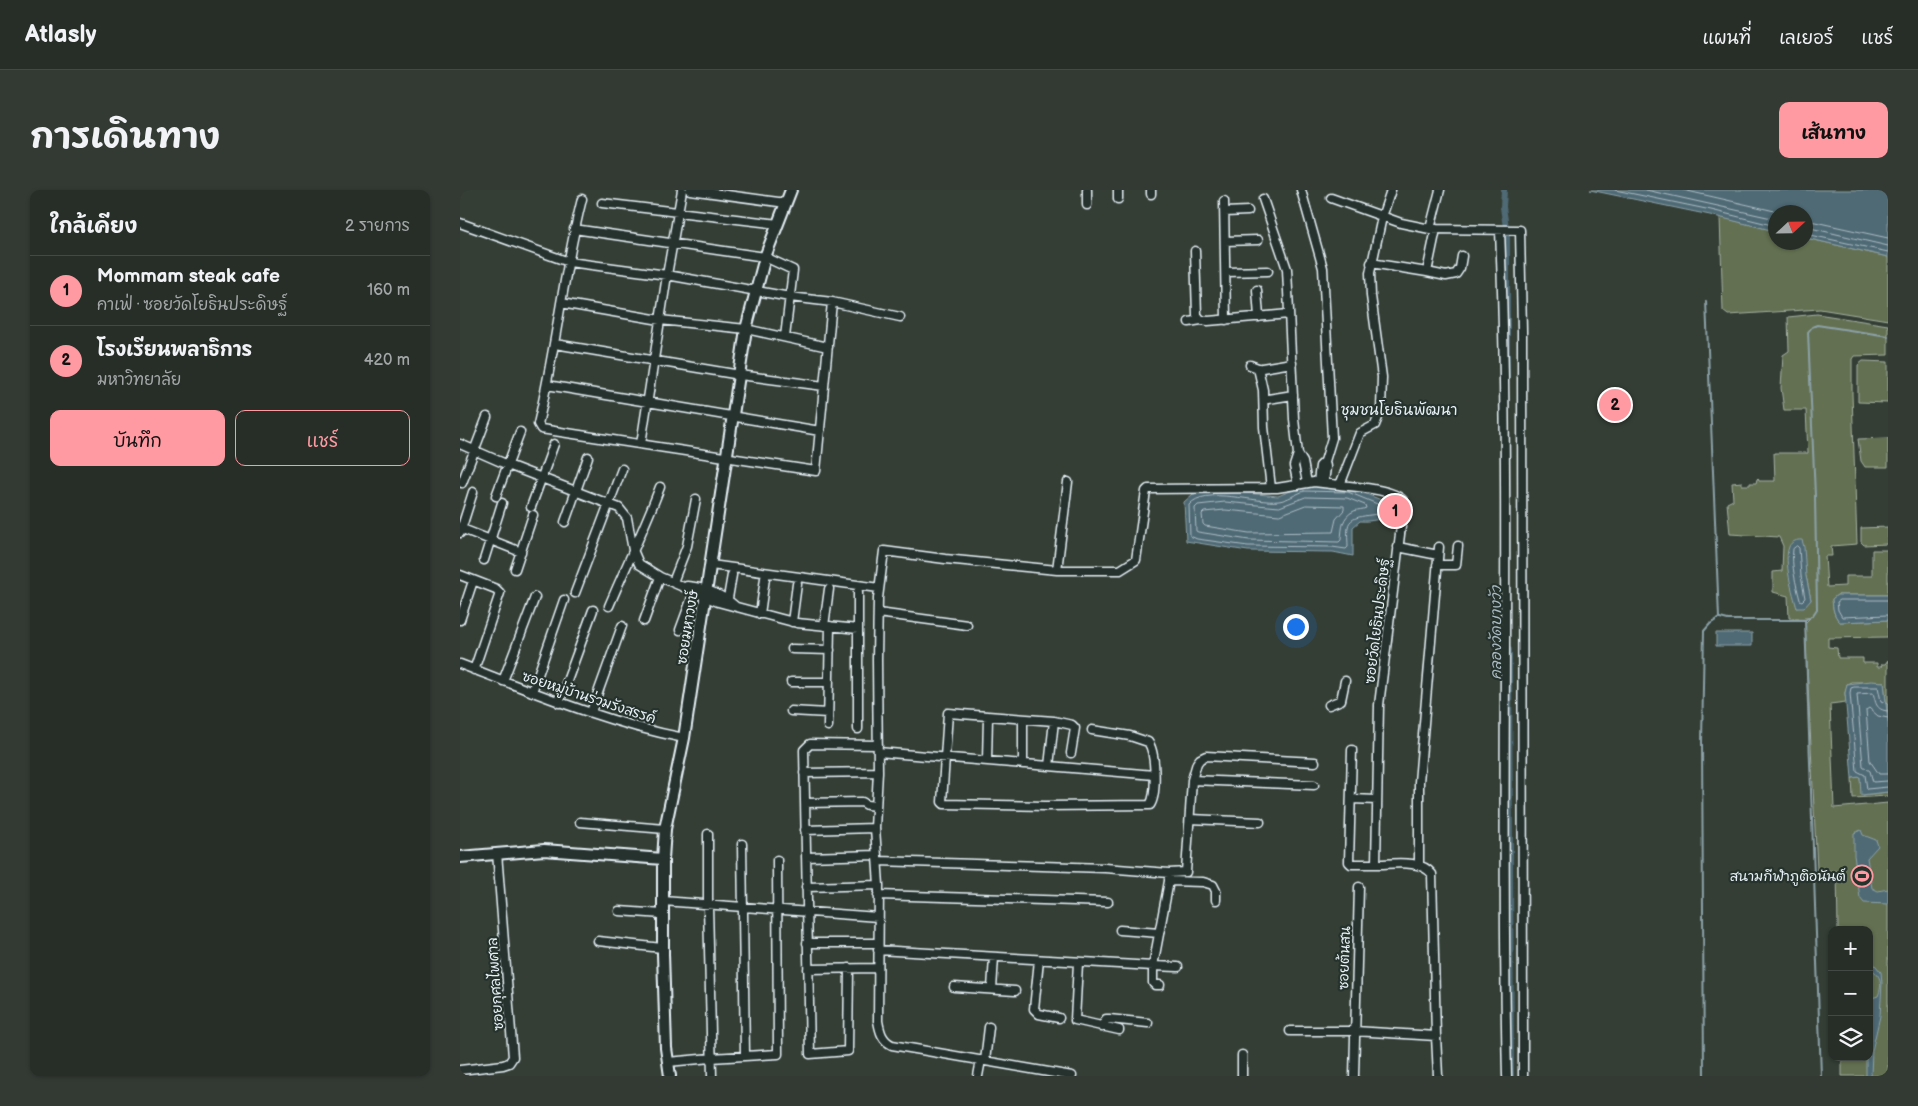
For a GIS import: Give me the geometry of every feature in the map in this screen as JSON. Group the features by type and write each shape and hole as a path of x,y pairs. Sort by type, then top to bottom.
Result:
{"street":[{"path":"641,444 682,190"},
{"path":"690,190 786,203"},
{"name":"ซอยมหาวงษ์","path":"670,1076 666,1048 662,948 662,858 665,829 684,738 746,329 765,257 791,190"},
{"path":"1086,190 1087,205"},
{"path":"1118,190 1118,199"},
{"path":"1301,190 1324,268 1332,438 1325,461 1320,466 1321,482"},
{"path":"1072,1076 892,1045 888,1043 880,1032 878,1021 879,885 875,828 878,772 878,613 884,551 1057,570 1120,570 1134,562 1137,558 1146,491 1148,489 1270,488 1321,482 1340,485 1360,433 1375,425 1381,410 1382,377 1371,296 1371,263 1382,217 1391,190"},
{"path":"1427,272 1440,190"},
{"path":"1331,198 1401,223 1433,229 1520,230 1522,331 1523,1076"},
{"path":"582,199 568,261 555,344 538,424 540,428 816,471 832,302"},
{"path":"1263,200 1288,268 1298,454 1294,466 1298,485"},
{"path":"1224,201 1226,320"},
{"path":"602,203 679,214 778,224"},
{"path":"1225,212 1248,211"},
{"path":"460,223 568,261 667,275 790,297 832,302 900,317"},
{"path":"575,229 765,257 793,270 785,338"},
{"path":"1503,231 1505,972 1507,1076"},
{"path":"1225,240 1258,240"},
{"path":"1195,251 1197,315 1201,320"},
{"path":"1371,263 1446,276 1456,274 1460,268 1462,256"},
{"path":"1226,272 1268,271"},
{"path":"1256,290 1259,317"},
{"path":"561,303 660,320 746,329 828,347"},
{"path":"1189,322 1289,314"},
{"path":"555,344 740,375 824,386"},
{"path":"1262,368 1292,363"},
{"path":"1250,365 1258,368 1263,390 1264,427 1270,488"},
{"path":"547,385 820,432"},
{"path":"1268,399 1294,395"},
{"path":"462,483 487,417"},
{"path":"496,496 520,432"},
{"path":"460,444 618,508 627,518 633,550 640,564 660,577 694,592 706,594 760,614 792,622 858,629"},
{"path":"515,569 554,444"},
{"path":"1298,454 1303,462 1307,483"},
{"path":"565,522 588,457"},
{"path":"575,593 622,469"},
{"path":"1057,570 1068,482"},
{"name":"ซอยวัดโยธินประดิษฐ์","path":"1340,485 1369,488 1402,498 1404,502 1379,705 1376,864"},
{"path":"609,606 645,526 660,487"},
{"path":"474,492 460,530 520,552"},
{"path":"673,582 687,546 696,499"},
{"path":"484,560 502,503"},
{"path":"1437,565 1456,565 1458,546"},
{"path":"1398,547 1438,551 1418,782 1419,864"},
{"path":"711,565 879,588"},
{"path":"730,603 732,574"},
{"path":"460,576 496,589 500,593 474,670"},
{"path":"644,621 660,577"},
{"path":"760,614 765,578"},
{"path":"460,620 473,580"},
{"path":"792,622 797,584"},
{"path":"684,586 698,587 706,594"},
{"path":"828,726 830,650 827,626 829,589"},
{"path":"680,630 694,592"},
{"path":"858,592 858,730"},
{"path":"503,681 536,597"},
{"path":"532,692 564,600"},
{"path":"559,703 593,610"},
{"path":"878,613 968,626"},
{"path":"591,712 622,626"},
{"path":"792,649 830,650"},
{"name":"ซอยหมู่บ้านร่วมรังสรรค์","path":"460,664 559,703 665,735 684,738"},
{"path":"1329,705 1341,700 1345,681"},
{"path":"791,682 829,682"},
{"path":"791,711 828,713"},
{"path":"1071,753 1074,727 1054,721 947,713 942,799 944,804 1148,806 1153,800 1154,775 1154,752 1148,742 1130,736 1092,730"},
{"path":"987,761 988,717"},
{"path":"1023,720 1023,764"},
{"path":"1049,766 1054,721"},
{"path":"850,968 849,1050 846,1053 812,1054 809,1052 804,773 804,750 810,744 878,749 944,758 1154,775"},
{"path":"1352,750 1350,863 1419,864 1429,870 1432,876 1438,1076"},
{"path":"1169,877 1186,872 1192,780 1200,758 1206,756 1315,762"},
{"path":"804,773 878,772"},
{"path":"1192,780 1314,784"},
{"path":"1352,799 1377,800"},
{"path":"805,804 862,802 867,805 876,806"},
{"path":"1190,819 1260,822"},
{"path":"580,822 665,829"},
{"path":"805,830 875,828"},
{"path":"708,834 712,1076"},
{"path":"742,844 745,1055"},
{"path":"460,856 544,850 662,858"},
{"name":"ซอยกุศลไพศาล","path":"460,1070 503,1065 509,1063 513,1057 497,853"},
{"path":"806,857 877,858 1105,868 1204,882 1213,885 1216,891 1216,900"},
{"path":"668,1062 778,1054 777,860"},
{"path":"1160,985 1156,985 1153,982 1153,966 1169,877"},
{"path":"806,887 879,885"},
{"name":"ซอยต้นสน","path":"1354,1076 1358,887"},
{"path":"878,895 1108,902"},
{"path":"663,901 878,917"},
{"path":"618,911 662,914"},
{"path":"1120,930 1158,933"},
{"path":"598,941 662,948"},
{"path":"807,943 1078,963 1178,967"},
{"path":"992,988 994,957"},
{"path":"1039,960 1034,1009 1039,1014 1059,1018"},
{"path":"1078,963 1074,1020 1118,1030"},
{"path":"808,969 878,968"},
{"path":"954,988 992,988 1015,991"},
{"path":"1102,1027 1106,1019 1148,1023"},
{"path":"978,1076 983,1061 989,1027"},
{"path":"1290,1031 1355,1031 1436,1036"},
{"path":"1242,1055 1242,1076"}],"green space":[{"path":"1720,217 1768,229 1768,250 1813,250 1813,240 1888,257 1888,320 1820,309 1728,315 1723,311"},
{"path":"1817,314 1888,325 1888,355 1854,356 1852,359 1857,544 1831,546 1832,556 1825,556 1827,587 1845,586 1845,576 1872,576 1872,550 1888,550 1888,595 1837,595 1832,599 1835,614 1840,622 1888,620 1888,637 1828,638 1828,647 1837,648 1838,658 1863,658 1863,663 1877,663 1877,667 1881,667 1888,660 1888,723 1884,682 1851,682 1847,684 1846,702 1830,704 1834,808 1888,803 1888,1076 1842,1076 1842,1061 1873,1061 1873,926 1838,926 1837,871 1817,870 1805,623 1810,618 1789,618 1788,596 1773,592 1773,572 1782,571 1783,546 1779,537 1730,534 1727,503 1733,500 1732,483 1742,482 1742,485 1750,485 1750,483 1756,483 1758,478 1759,481 1775,481 1774,453 1808,453 1806,410 1784,410 1781,388 1783,355 1789,351 1788,317","holes":["1788,556 1806,576 1811,600 1797,608 1791,584"]},
{"path":"1863,361 1888,362 1888,403 1858,402 1858,365"},
{"path":"1888,438 1888,467 1865,467 1861,461 1858,439"},
{"path":"1888,527 1888,544 1864,545 1861,542 1861,528"},
{"path":"1860,777 1862,795 1888,792 1888,796 1853,798 1852,778"}],"water":[{"path":"1590,190 1888,190 1888,257 1813,240 1813,205 1768,205 1768,229"},
{"path":"1303,486 1349,487 1396,506 1392,517 1360,521 1353,527 1353,556 1333,552 1248,551 1186,541 1184,502 1193,494 1225,491 1278,496"},
{"path":"1802,540 1804,547 1806,576 1811,600 1804,608 1797,608 1787,560 1790,544"},
{"path":"1837,595 1888,595 1888,620 1840,622 1835,614 1832,599"},
{"path":"1716,633 1752,633 1752,646 1716,646"},
{"path":"1871,681 1884,682 1888,723 1888,792 1861,795 1860,777 1852,778 1845,693 1847,684"},
{"path":"1861,830 1863,835 1876,840 1878,846 1867,858 1872,888 1878,891 1888,889 1888,904 1864,903 1860,898 1854,855 1854,833"},
{"path":"1873,963 1881,972 1882,983 1880,1016 1873,1047 1873,998 1878,996 1881,983 1873,970"},
{"path":"1866,1061 1872,1061 1871,1076 1866,1076"}],"waterway":[{"name":"คลองวัดบางวัว","path":"1504,190 1503,207 1507,234 1507,377"},
{"path":"1704,1076 1702,742 1704,631 1719,618 1706,301"},
{"path":"1821,1076 1805,620 1813,615 1817,609 1815,496 1808,332 1817,325 1888,336"},
{"path":"1720,618 1728,620 1805,620"},
{"name":"คลองวัดบางวัว","path":"1509,650 1511,1076"}],"place":[{"name":"โรงเรียนพลาธิการ","path":"1615,405"},
{"name":"Mommam steak cafe","path":"1395,511"},
{"name":"สนามกีฬาภูติอนันต์","path":"1862,876"}],"district":[{"name":"ชุมชนโยธินพัฒนา","path":"1399,410"}]}
